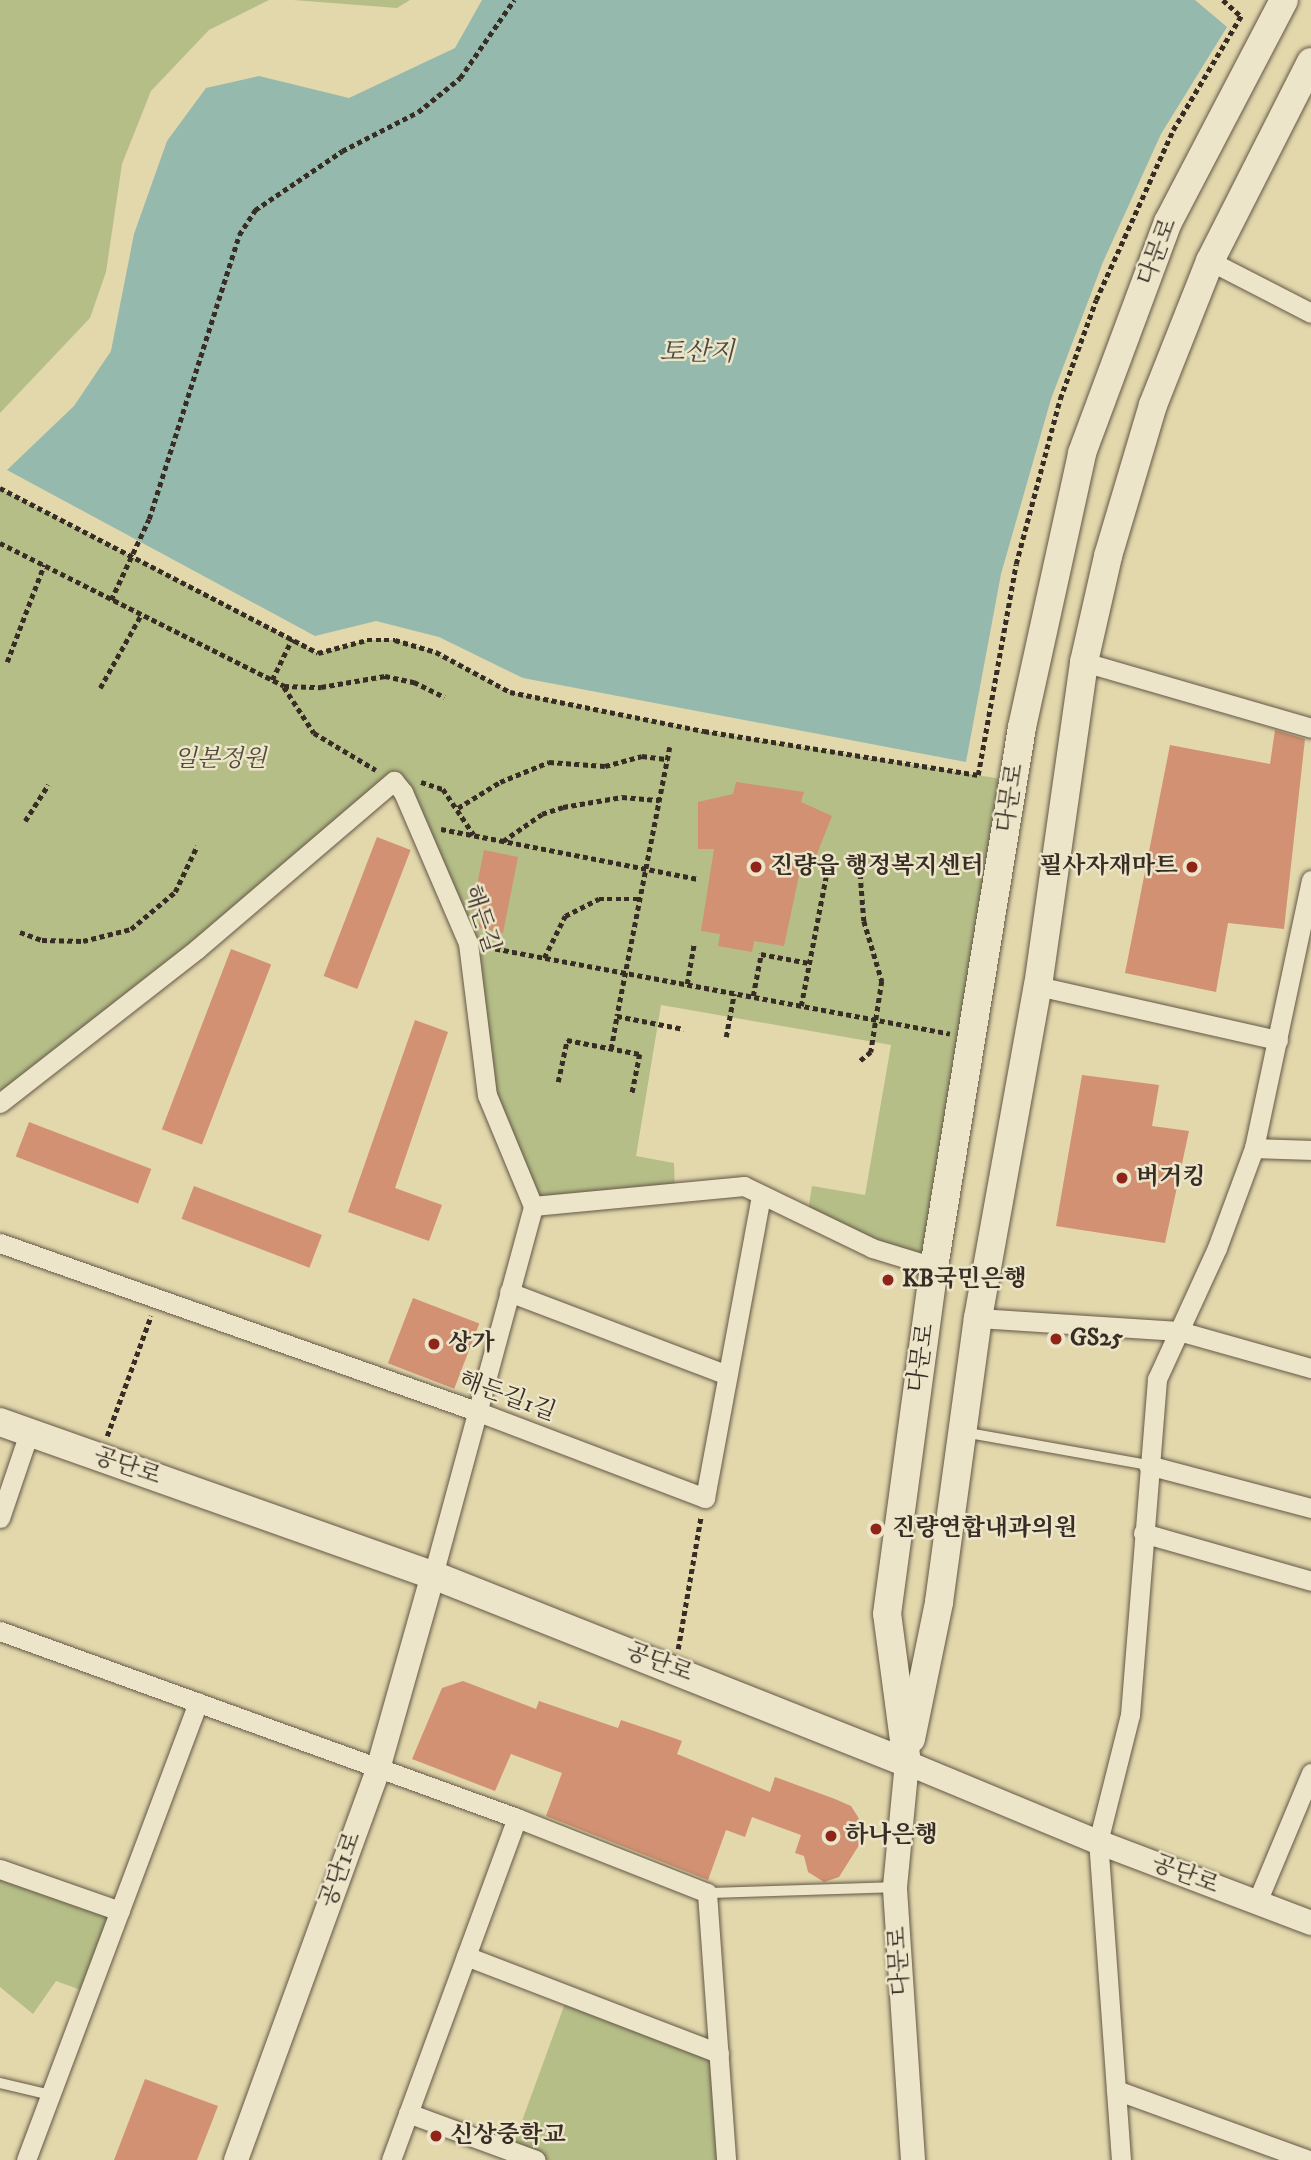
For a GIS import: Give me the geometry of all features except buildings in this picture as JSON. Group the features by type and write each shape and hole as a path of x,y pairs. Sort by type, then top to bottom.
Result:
{"main road":[{"name":"다문로","path":"907,1763 887,1614 934,1267 1022,727 1082,453 1168,222 1284,0"},
{"name":"다문로","path":"907,1763 939,1601 978,1318 1038,986 1084,662 1108,556 1153,405 1209,261 1311,62"},
{"name":"공단로","path":"0,1422 433,1575 674,1668 907,1763"}],"street":[{"path":"1209,261 1311,313"},
{"path":"1084,662 1311,727"},
{"path":"0,1103 197,949 394,781"},
{"name":"해든길","path":"394,781 418,825 468,943 487,1095 533,1206"},
{"path":"1121,2160 1098,1842 1130,1715 1157,1379 1217,1248 1254,1148 1311,880"},
{"path":"1038,986 1278,1040"},
{"path":"1254,1148 1311,1150"},
{"path":"433,1575 533,1206 744,1186 872,1248 934,1267"},
{"path":"705,1498 761,1195"},
{"name":"해든길1길","path":"0,1243 476,1411 705,1498"},
{"path":"509,1292 727,1375"},
{"path":"978,1318 1178,1331 1311,1368"},
{"path":"0,1518 29,1433"},
{"path":"1149,1465 1311,1508"},
{"path":"1143,1533 1311,1581"},
{"name":"공단1로","path":"236,2160 378,1769 433,1575"},
{"path":"0,1631 517,1818 708,1893 726,2160"},
{"path":"26,2160 198,1702"},
{"name":"공단로","path":"907,1763 1098,1842 1311,1923"},
{"name":"다문로","path":"907,1763 895,1887 913,2160"},
{"path":"1257,1902 1311,1773"},
{"path":"391,2160 517,1818"},
{"path":"0,1868 120,1911"},
{"path":"466,1956 719,2053"},
{"path":"1116,2090 1308,2160"},
{"path":"408,2113 536,2160"}],"lane":[{"path":"962,1432 1149,1465"},
{"path":"708,1893 895,1887"},
{"path":"0,2083 51,2095"}],"path":[{"path":"111,600 149,519 239,235 250,218 342,151 418,112 460,78 514,0"},
{"path":"1223,0 1264,37"},
{"path":"0,488 318,653 367,640 395,640 436,653 510,692 704,731 978,775"},
{"path":"0,543 284,686 321,687 384,676 414,682 445,696"},
{"path":"7,662 44,565"},
{"path":"100,688 141,615"},
{"path":"272,680 292,639"},
{"path":"284,686 314,733 394,781 428,783 443,789 474,835"},
{"path":"611,1049 670,747"},
{"path":"458,808 500,782 549,762 605,766 642,756 668,759"},
{"path":"25,821 48,785"},
{"path":"502,841 542,814 563,807 622,797 660,800"},
{"path":"418,825 698,879"},
{"path":"20,932 42,940 83,941 131,929 175,892 197,846"},
{"path":"859,857 864,921 882,981 872,1052 859,1062"},
{"path":"801,1006 825,876"},
{"path":"544,958 565,916 599,899 640,900"},
{"path":"468,943 971,1038"},
{"path":"687,984 694,944"},
{"path":"752,996 761,954 809,963"},
{"path":"726,1037 734,993"},
{"path":"617,1016 684,1029"},
{"path":"558,1082 567,1040 640,1054 632,1094"},
{"path":"99,1458 158,1298"},
{"path":"674,1668 705,1498"}],"green space":[{"path":"0,0 269,0 209,30 151,91 122,164 106,272 90,318 0,413"},
{"path":"293,0 410,0 397,8"},
{"name":"일본정원","path":"0,488 318,653 367,640 395,640 436,652 510,692 704,731 1014,781 934,1267 807,1217 812,1186 865,1195 891,1045 661,1005 636,1156 674,1163 675,1192 533,1206 487,1095 468,943 394,781 0,1103"},
{"path":"0,1869 120,1911 89,1993 56,1981 33,2014 0,1987"},
{"path":"568,1995 719,2053 726,2160 536,2160 511,2151"}],"water":[{"name":"토산지","path":"482,0 1195,0 1227,27 1161,134 1103,262 1051,399 1001,574 966,762 523,678 439,637 376,621 315,636 7,470 74,406 111,351 134,234 167,141 206,88 259,76 349,98 455,48"}],"place":[{"name":"진량읍 행정복지센터","path":"756,867"},
{"name":"필사자재마트","path":"1192,867"},
{"name":"버거킹","path":"1122,1178"},
{"name":"KB국민은행","path":"888,1280"},
{"name":"GS25","path":"1056,1339"},
{"name":"상가","path":"434,1344"},
{"name":"진량연합내과의원","path":"876,1529"},
{"name":"하나은행","path":"831,1836"},
{"name":"신상중학교","path":"436,2136"}]}
